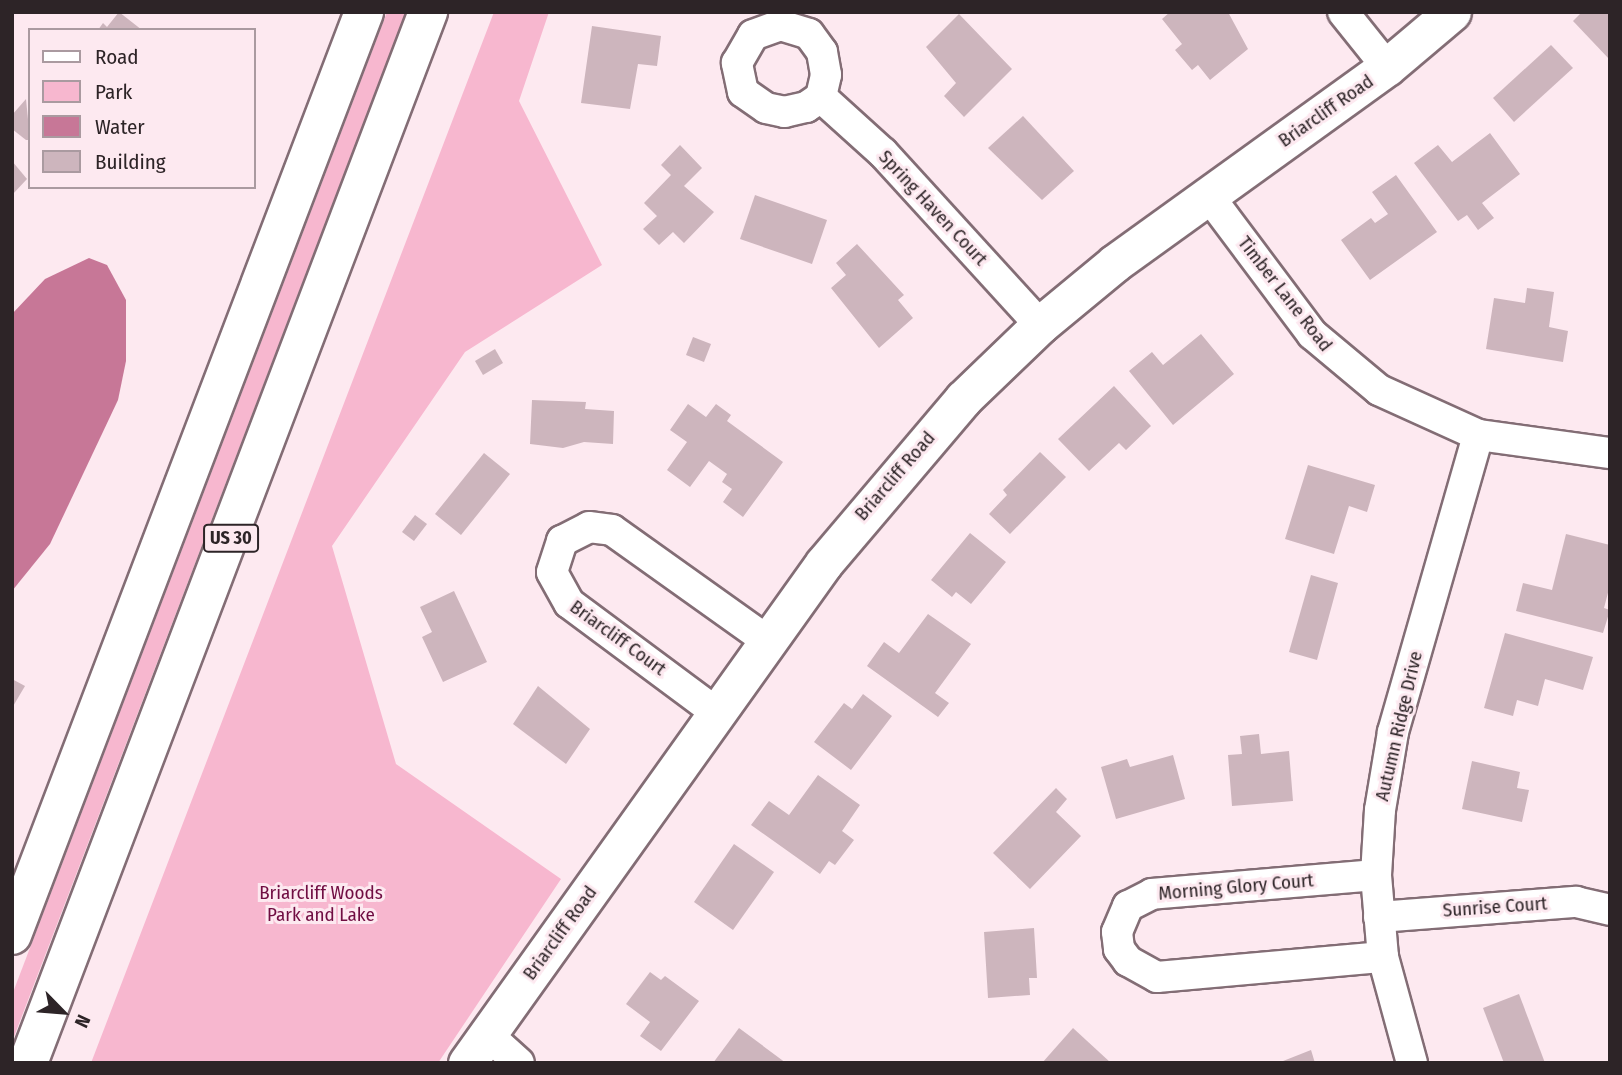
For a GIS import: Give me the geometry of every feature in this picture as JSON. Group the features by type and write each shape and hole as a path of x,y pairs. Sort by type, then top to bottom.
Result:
{"main road":[{"path":"12,935 364,12"},
{"name":"US 30","path":"28,1063 428,12"}],"street":[{"path":"1343,12 1387,67"},
{"name":"Briarcliff Road","path":"477,1049 717,713 878,494 963,399 1040,325 1208,195 1387,67 1452,12"},
{"name":"Spring Haven Court","path":"821,97 883,153 1040,325"},
{"name":"Timber Lane Road","path":"1208,195 1331,354 1379,390 1478,435 1610,453"},
{"name":"Autumn Ridge Drive","path":"1412,1063 1383,957 1376,875 1380,810 1393,732 1478,435"},
{"name":"Briarcliff Court","path":"717,713 569,603 552,572 562,541 589,527 612,530 769,642"},
{"name":"Morning Glory Court","path":"1376,875 1152,894 1128,906 1117,932 1119,949 1128,961 1157,977 1383,957"},
{"name":"Sunrise Court","path":"1379,917 1576,901 1610,910"},
{"path":"477,1049 519,1063"}],"green space":[{"path":"387,12 406,12 12,1042 12,995"},
{"name":"Briarcliff Woods Park and Lake","path":"494,12 549,12 519,101 602,265 465,352 332,546 396,764 561,879 438,1063 91,1063"}],"water":[{"path":"89,258 107,265 126,300 126,361 118,400 50,544 12,591 12,314 45,279"}],"building":[{"path":"119,12 139,28 99,28 103,23 107,27"},
{"path":"1170,12 1228,12 1248,49 1210,80 1198,65 1192,70 1175,50 1182,44 1162,19"},
{"path":"1582,12 1610,12 1610,60 1573,21"},
{"path":"959,14 1012,69 964,117 944,96 956,83 926,47"},
{"path":"592,26 661,36 657,66 638,64 630,109 581,103"},
{"path":"1551,45 1573,68 1514,122 1493,98"},
{"path":"26,99 28,140 12,129 12,115"},
{"path":"1023,116 1074,171 1042,200 988,148"},
{"path":"1490,133 1520,174 1482,203 1494,218 1478,230 1467,215 1458,221 1414,163 1438,145 1452,162"},
{"path":"680,145 702,168 684,186 714,212 684,243 673,232 659,245 643,229 657,216 644,203 671,175 661,165"},
{"path":"12,161 27,179 12,195"},
{"path":"1396,175 1437,232 1370,280 1341,240 1371,218 1375,223 1388,214 1372,192"},
{"path":"755,195 827,220 812,264 740,239"},
{"path":"857,244 904,295 898,300 913,318 879,348 831,288 846,275 836,263"},
{"path":"1527,288 1554,292 1549,327 1568,331 1563,362 1486,349 1494,298 1525,303"},
{"path":"1201,334 1234,374 1173,425 1129,371 1152,352 1163,365"},
{"path":"693,337 711,344 704,362 686,355"},
{"path":"495,349 503,363 483,375 475,361"},
{"path":"1114,386 1151,426 1126,450 1119,443 1089,471 1058,439"},
{"path":"532,400 586,402 585,409 614,411 613,444 584,442 563,448 530,444"},
{"path":"688,404 706,417 716,404 731,415 727,421 783,462 743,517 723,502 732,489 722,482 727,474 709,461 690,487 667,470 687,442 670,430"},
{"path":"1040,452 1066,477 1010,534 989,514 1007,495 1003,490"},
{"path":"484,453 510,474 461,535 435,514"},
{"path":"1308,465 1375,485 1367,512 1349,506 1334,554 1285,539"},
{"path":"415,515 427,524 414,541 402,532"},
{"path":"970,533 1006,562 971,604 956,592 952,597 931,580"},
{"path":"1566,534 1610,545 1610,585 1604,608 1610,610 1603,633 1516,611 1523,583 1552,590"},
{"path":"1311,575 1338,583 1317,660 1289,652"},
{"path":"454,591 487,662 443,682 422,637 432,632 420,607"},
{"path":"928,614 971,644 935,693 949,703 938,717 867,666 884,642 899,653"},
{"path":"1505,633 1593,657 1583,690 1545,679 1538,706 1517,700 1513,716 1484,708"},
{"path":"12,679 25,686 12,708"},
{"path":"538,686 590,729 566,764 513,724"},
{"path":"863,694 892,716 851,770 814,742 844,703 852,709"},
{"path":"1259,734 1261,754 1289,751 1293,801 1232,806 1228,755 1242,754 1240,736"},
{"path":"1173,755 1185,799 1116,819 1101,767 1127,759 1130,767"},
{"path":"1472,761 1520,772 1517,788 1529,790 1522,822 1462,809"},
{"path":"818,775 860,805 842,831 854,840 835,865 829,861 820,874 751,825 769,801 789,815"},
{"path":"1056,788 1067,799 1056,812 1081,836 1030,889 993,853"},
{"path":"734,844 774,872 733,930 694,902"},
{"path":"1034,928 1037,978 1029,978 1030,995 988,998 984,932"},
{"path":"650,972 661,980 665,976 699,1001 661,1051 640,1036 650,1022 626,1004"},
{"path":"1519,994 1545,1063 1504,1063 1483,1008"},
{"path":"739,1028 786,1063 713,1063"},
{"path":"1073,1028 1111,1063 1042,1063"},
{"path":"1311,1050 1315,1063 1278,1063"}]}
